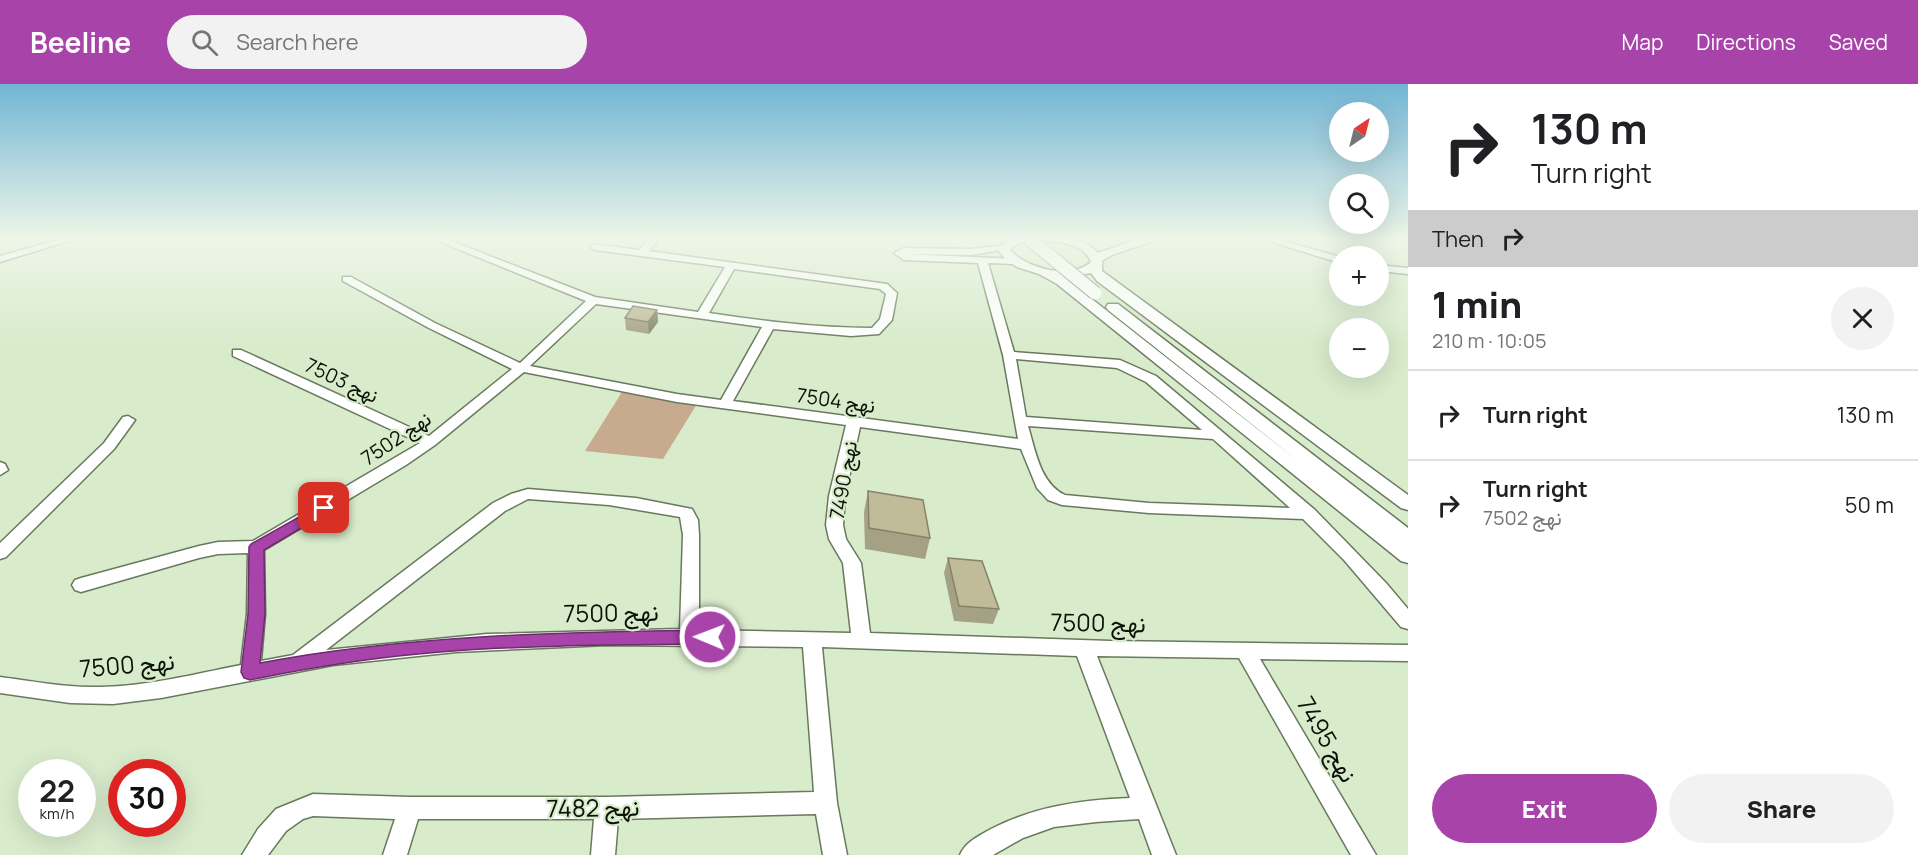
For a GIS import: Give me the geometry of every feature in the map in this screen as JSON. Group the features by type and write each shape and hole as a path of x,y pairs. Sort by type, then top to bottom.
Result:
{"street":[{"path":"524,273 593,300 769,325 875,332 886,320 892,293 883,286 791,273"},
{"path":"702,315 727,273"},
{"path":"986,273 1009,355 1020,421 1027,445 1041,486 1052,496 1062,500 1149,508 1309,514"},
{"path":"1046,273 1061,281 1408,556"},
{"path":"1076,273 1408,518"},
{"path":"1081,273 1408,538"},
{"path":"1097,273 1408,504"},
{"name":"نهج 7504","path":"347,279 431,325 521,368 617,387 725,404 1027,445"},
{"name":"نهج 7502","path":"81,585 199,552 218,548 256,547 377,477 430,442 521,368 593,300"},
{"path":"725,404 769,325"},
{"name":"نهج 7503","path":"237,353 430,442"},
{"path":"1009,355 1094,360 1129,366 1151,379 1309,514 1364,569 1408,622"},
{"path":"0,553 109,446 123,430 128,420"},
{"path":"1020,421 1216,435"},
{"name":"نهج 7490","path":"854,422 834,526 838,540 850,556 852,563 861,641"},
{"path":"298,662 499,507 513,498 539,494 665,508 687,514 690,518 691,535 689,636"},
{"path":"250,672 256,614 256,547"},
{"name":"نهج 7500","path":"0,686 65,694 112,695 165,689 298,662 439,645 551,639 689,636 1084,648 1408,653"},
{"path":"812,640 826,802 835,855"},
{"path":"1084,648 1164,855"},
{"name":"نهج 7495","path":"1245,651 1364,855"},
{"name":"نهج 7482","path":"254,855 285,814 313,805 410,808 607,808 826,802"},
{"path":"395,855 410,808"},
{"path":"603,855 607,808"},
{"path":"972,855 991,841 1037,819 1071,811 1145,808"}],"shaded area":[{"path":"622,392 697,404 663,459 585,451"}],"building":[{"path":"633,306 657,310 648,322 625,318"},
{"path":"868,491 923,500 930,538 869,528"},
{"path":"948,558 982,561 999,609 959,606"}],"route":[{"path":"324,508 256,547 256,614 250,672 298,662 439,645 551,639 710,637"}]}
